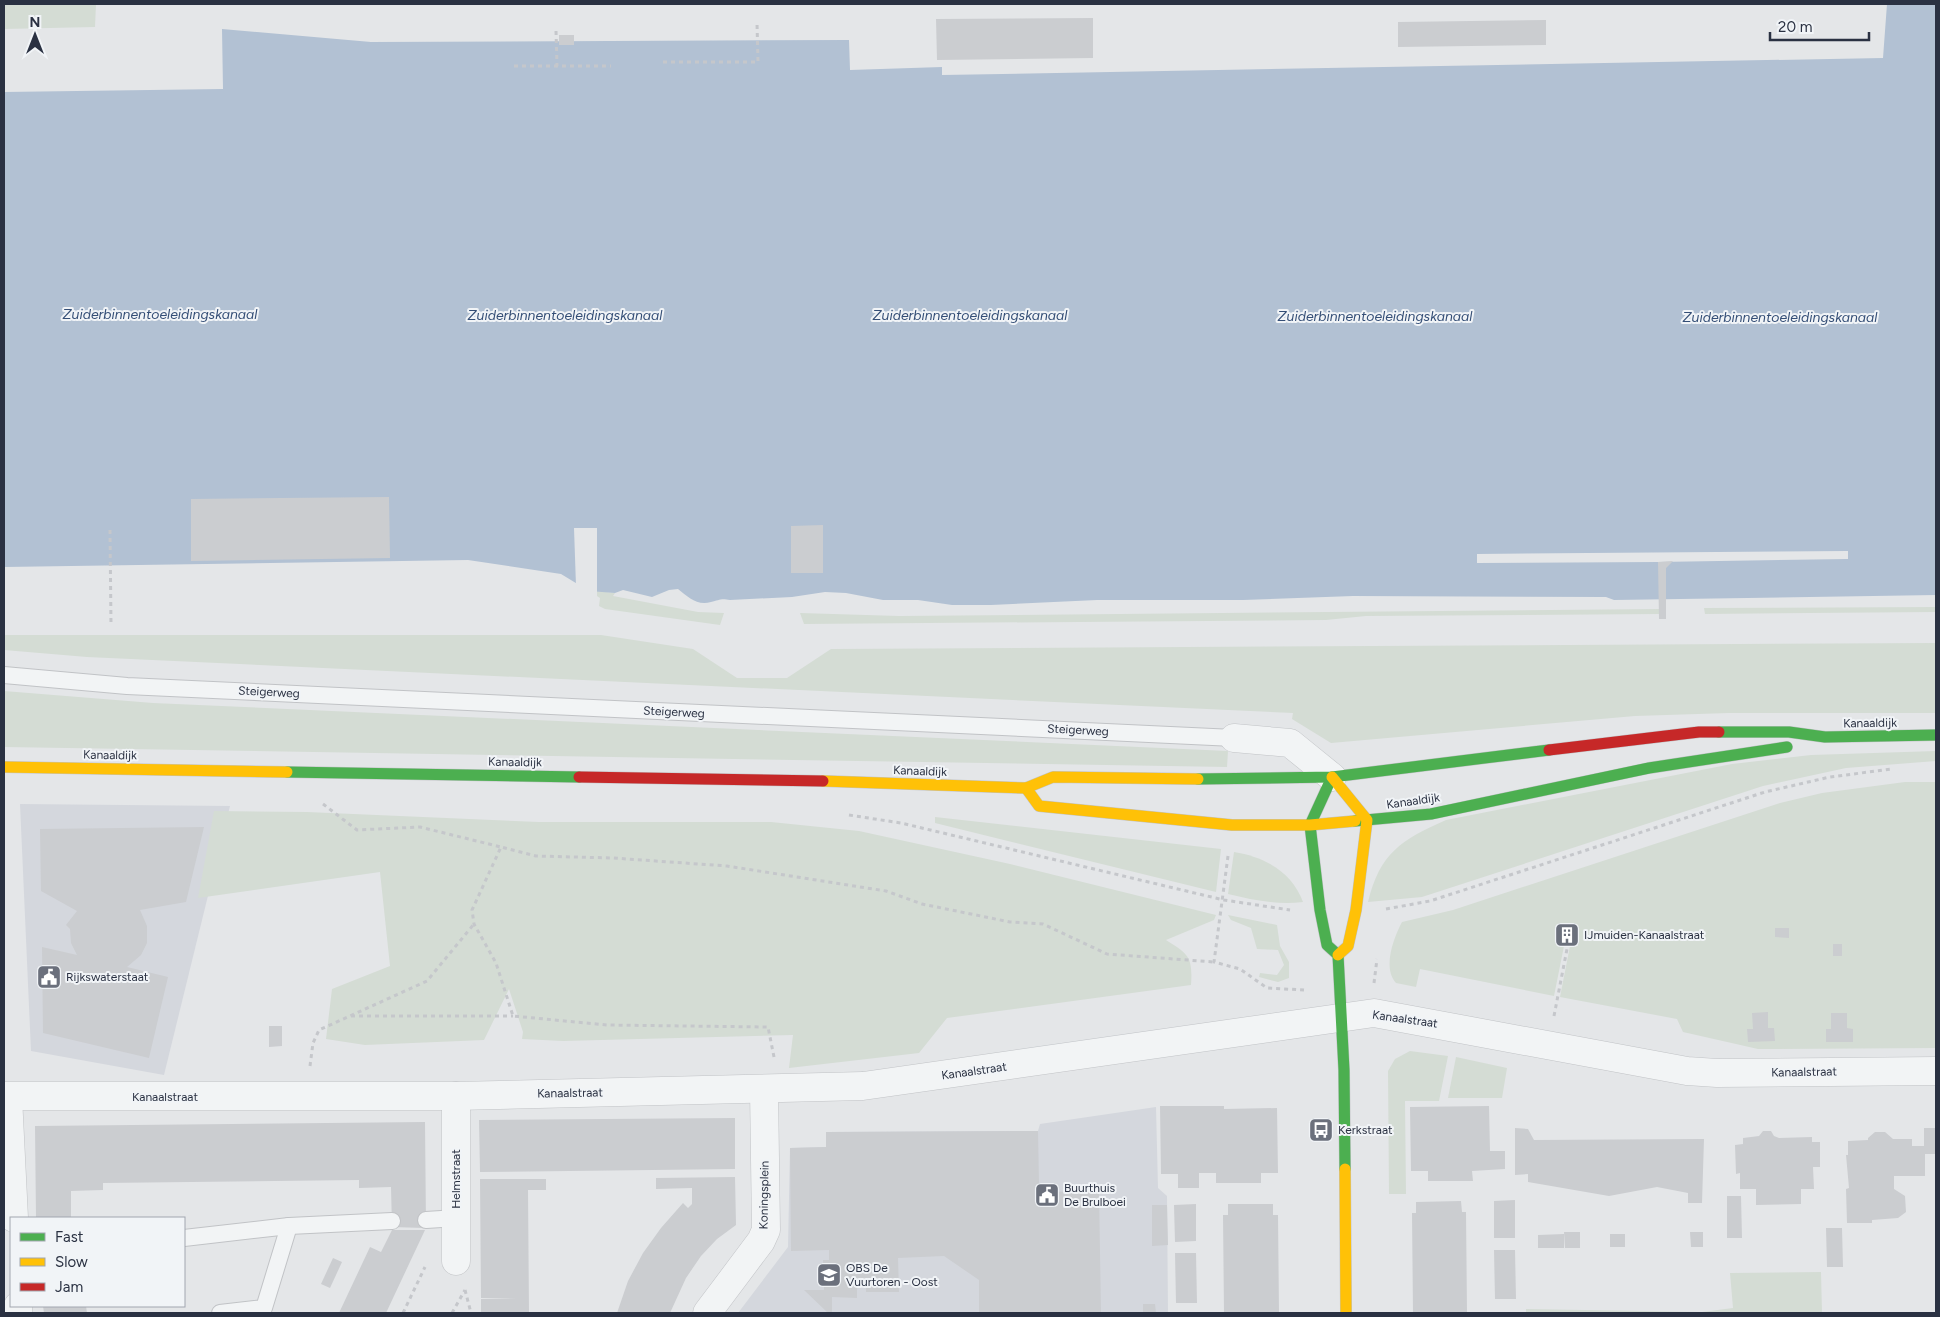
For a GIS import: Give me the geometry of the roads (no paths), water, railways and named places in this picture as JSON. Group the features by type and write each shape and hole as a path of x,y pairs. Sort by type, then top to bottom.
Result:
{"street":[{"name":"Kanaaldijk","path":"4,767 863,782 1026,788 1053,778 1234,780 1332,777 1699,732 1789,732 1805,736 1936,735"},
{"name":"Kanaaldijk","path":"1026,788 1039,806 1232,825 1310,825 1431,814 1649,768 1791,747 1805,736"},
{"name":"Steigerweg","path":"1234,738 1290,743 1332,777"},
{"path":"1338,955 1348,946 1356,910 1367,820 1332,777 1310,825 1320,910 1327,945 1338,955 1344,1070 1346,1313"},
{"name":"Kanaalstraat","path":"6,1097 456,1096 863,1086 1340,1016 1374,1013 1390,1014 1548,1043 1687,1071 1716,1073 1936,1071"},
{"name":"Koningsplein","path":"707,1313 761,1241 766,1230 772,1088"},
{"name":"Helmstraat","path":"456,1096 456,1261"},
{"path":"6,1097 14,1217"}],"lane":[{"name":"Steigerweg","path":"4,675 127,686 1234,738"},
{"path":"426,1220 457,1218"},
{"path":"185,1238 289,1226 392,1221"},
{"path":"220,1313 264,1308 289,1226"}],"water":[{"name":"Zuiderbinnentoeleidingskanaal","path":"1887,4 1936,4 1936,595 1614,600 1606,597 1353,596 1243,600 1097,600 952,605 918,600 883,600 846,593 825,592 792,597 722,599 701,603 693,600 678,589 669,590 652,597 623,590 615,593 589,591 561,574 468,560 4,567 4,92 223,89 222,29 371,42 849,40 850,70 942,67 942,75 1883,58"}],"place":[{"name":"IJmuiden-Kanaalstraat","path":"1567,935"},
{"name":"Rijkswaterstaat","path":"49,977"},
{"name":"Kerkstraat","path":"1321,1130"},
{"name":"Buurthuis De Brulboei","path":"1047,1195"},
{"name":"OBS De Vuurtoren - Oost","path":"829,1275"}]}
